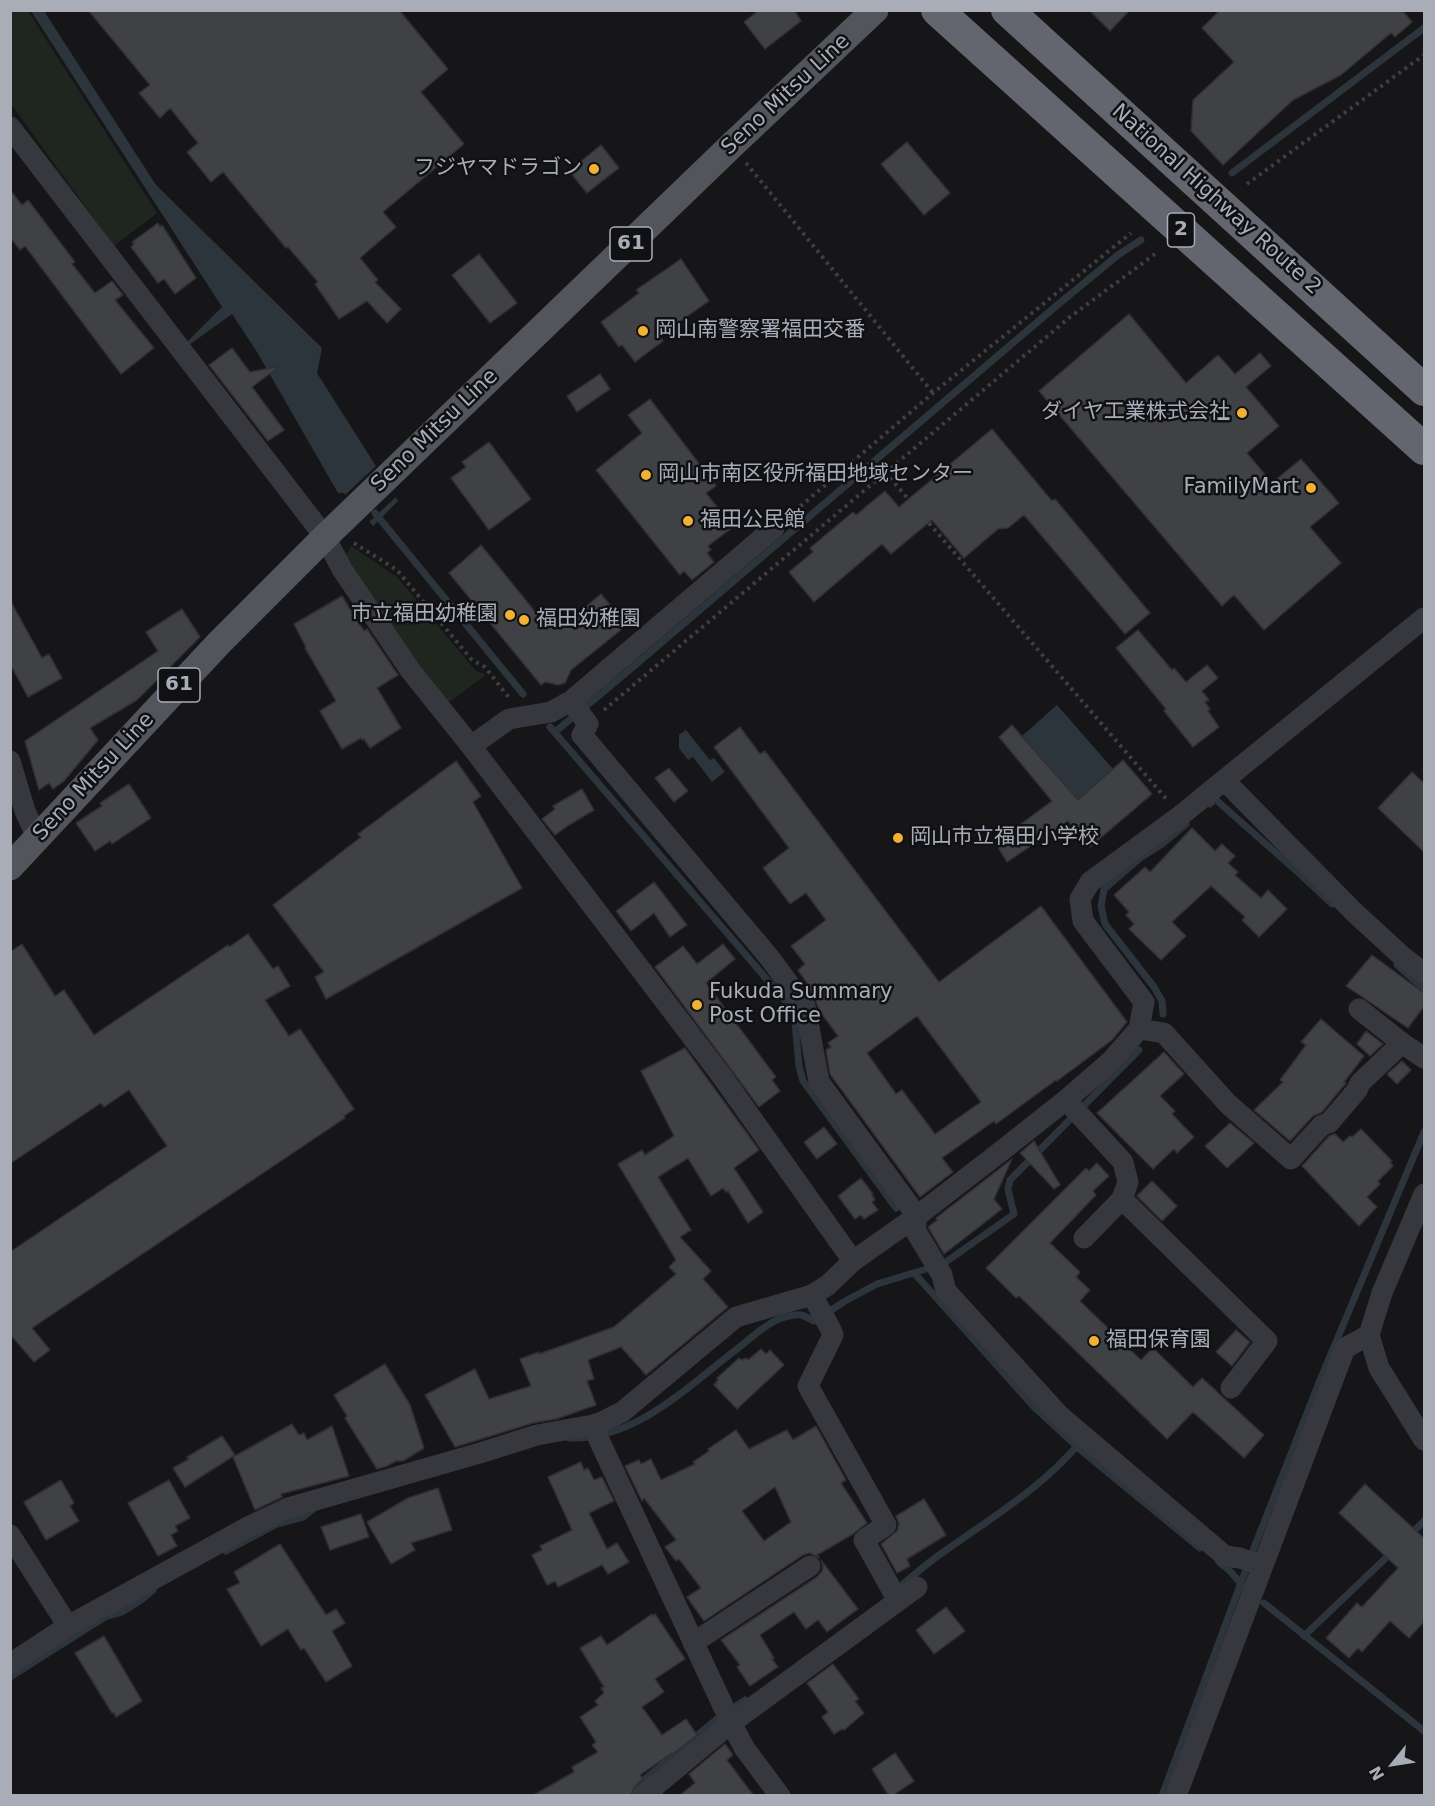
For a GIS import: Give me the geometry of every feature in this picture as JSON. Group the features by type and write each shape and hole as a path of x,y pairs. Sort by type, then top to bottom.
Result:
{"highway":[{"name":"2","path":"937,10 1425,450"},
{"name":"National Highway Route 2","path":"1007,10 1425,390"}],"main road":[{"name":"Seno Mitsu Line","path":"10,867 219,643 336,538 354,509 875,10"}],"street":[{"path":"10,127 336,538 342,568 410,670 721,1076 853,1261"},
{"path":"471,747 509,719 551,712 580,713 774,528"},
{"path":"894,1595 864,1540 886,1525 808,1386 833,1335 819,1308 828,1285 853,1261 1073,1108 1139,1029 1144,1002 1083,921 1080,899 1090,882 1180,816 1425,618"},
{"path":"580,713 582,735 769,957 805,1006 819,1082 917,1216 915,1230 942,1275 946,1291 1060,1416 1225,1556 1253,1562"},
{"path":"10,760 25,811 37,837"},
{"path":"1224,780 1355,913 1404,958 1425,973"},
{"path":"1359,1009 1425,1058"},
{"path":"1139,1029 1164,1033 1228,1104 1291,1159 1322,1125 1329,1123 1357,1090 1360,1083 1402,1043"},
{"path":"1073,1108 1123,1162 1128,1182 1122,1199 1084,1238"},
{"path":"1425,1194 1382,1293 1369,1335 1378,1368 1425,1440"},
{"path":"1122,1199 1267,1341 1231,1388"},
{"path":"597,1433 604,1422 622,1412 736,1317 819,1308"},
{"path":"1176,1796 1253,1562 1345,1348 1369,1335"},
{"path":"10,1664 68,1626 248,1527 288,1508 537,1435 597,1433"},
{"path":"597,1433 728,1716 745,1749 780,1796"},
{"path":"10,1535 68,1626"},
{"path":"693,1643 810,1566"},
{"path":"642,1796 728,1716 894,1595 917,1587"}],"path":[{"path":"1247,184 1425,55"},
{"path":"732,146 933,393"},
{"path":"774,528 933,393 1131,233"},
{"path":"580,713 885,472 1070,317 1155,254"},
{"path":"885,472 1180,816"},
{"path":"336,538 397,570 472,660 485,667 524,716"}],"shaded area":[{"path":"10,11 28,11 157,213 114,246 11,104"},
{"path":"31,11 44,11 156,185 322,348 317,373 398,501 373,526 344,493 338,493 257,352 232,314 189,345 187,342 222,307"},
{"path":"351,546 397,577 476,671 486,675 449,702 413,660 346,555"},
{"path":"1057,705 1113,769 1078,800 1022,736"},
{"path":"686,730 710,760 714,758 725,772 712,782 693,757 688,760 679,748 679,735"}],"pier":[{"path":"378,464 398,495 367,524 344,496"}],"building":[{"path":"88,10 399,10 448,69 421,92 464,144 383,212 396,227 360,258 378,280 375,282 401,309 387,323 367,301 339,319 315,284 318,282 288,247 286,248 223,172 211,182 187,152 198,143 170,108 160,118 139,93 150,85"},
{"path":"759,10 794,10 801,21 765,49 744,22"},
{"path":"1089,10 1130,10 1110,31"},
{"path":"1220,10 1402,10 1412,22 1395,37 1391,33 1341,75 1293,100 1223,165 1191,131 1193,100 1234,62 1202,28"},
{"path":"907,142 950,193 924,215 881,164"},
{"name":"フジヤマドラゴン","path":"601,145 619,168 587,193 569,171"},
{"path":"10,190 22,205 28,200 75,262 72,264 95,293 112,281 123,295 115,300 154,348 121,374 25,246 20,250 10,237"},
{"path":"158,223 160,227 162,225 196,278 175,294 164,279 158,283 131,247 134,244 132,242"},
{"path":"479,254 517,303 490,323 452,275"},
{"path":"681,259 709,301 659,336 663,341 635,362 622,345 619,347 601,322 639,293 636,290"},
{"path":"1129,314 1186,383 1218,355 1235,374 1260,353 1271,366 1246,387 1279,426 1247,453 1272,483 1301,459 1339,503 1310,527 1341,563 1264,630 1234,595 1222,606 1039,391"},
{"path":"232,348 250,372 280,366 252,387 284,430 268,441 209,365"},
{"path":"600,374 610,389 577,412 567,396"},
{"name":"福田公民館","path":"650,399 716,486 706,493 733,527 708,546 711,550 707,553 714,562 692,580 684,571 680,575 596,470 642,433 628,415"},
{"path":"992,429 1052,501 1055,499 1150,613 1125,634 1024,515 1008,528 998,529 964,558 932,520 891,554 882,544 814,602 789,572 813,552 810,548 853,512 856,515 885,491 899,507"},
{"path":"489,442 531,499 489,530 451,478 466,467 462,462"},
{"name":"市立福田幼稚園","path":"481,545 537,614 554,611 565,624 601,594 627,625 571,670 565,683 558,685 545,682 541,685 449,573"},
{"path":"342,596 364,631 367,629 398,675 377,688 401,728 370,748 361,738 342,749 320,711 336,701 305,648 294,624"},
{"path":"10,600 42,658 49,654 62,678 28,697 10,664"},
{"path":"182,609 200,637 137,700 90,728 98,740 64,781 53,789 49,783 39,790 25,741 158,651 146,632"},
{"path":"1138,630 1172,670 1174,668 1186,682 1207,665 1218,678 1202,691 1209,700 1205,702 1210,709 1208,711 1219,727 1193,747 1164,711 1166,709 1116,648"},
{"path":"1012,725 1078,800 1123,760 1152,794 1090,847 1068,821 1007,862 993,839 1007,829 1010,832 1052,801 999,737"},
{"path":"740,727 760,754 765,751 939,982 1041,906 1127,1022 1112,1040 1057,1081 996,1124 994,1121 942,1158 953,1172 920,1197 830,1074 826,1050 831,1047 828,1043 838,1036 819,1010 815,998 805,985 807,983 798,970 805,964 791,946 826,920 806,893 790,904 763,868 789,848 714,747","holes":["917,1016 981,1102 935,1134 902,1090 896,1094 867,1053"]},
{"path":"456,761 481,796 473,802 522,888 326,999 315,977 324,972 273,905 361,837 358,834"},
{"path":"669,768 688,791 674,802 655,778"},
{"path":"1412,772 1425,784 1425,853 1378,808"},
{"path":"129,784 151,818 112,844 110,841 95,851 76,823 102,806 100,803"},
{"path":"582,789 594,810 555,835 542,819 555,809 553,806"},
{"path":"1192,828 1215,851 1222,844 1235,856 1228,863 1238,872 1235,875 1261,898 1268,890 1287,909 1259,937 1242,920 1245,917 1211,886 1172,922 1186,936 1161,960 1129,929 1134,924 1126,915 1129,912 1114,895 1145,867 1150,872"},
{"path":"654,882 687,925 670,937 654,913 631,931 616,911"},
{"path":"248,934 273,969 278,966 290,986 265,1000 289,1036 300,1029 354,1109 344,1116 345,1118 32,1328 50,1350 34,1362 10,1334 10,1252 167,1146 129,1090 104,1107 101,1103 11,1163 10,952 22,944 55,996 64,990 94,1035"},
{"path":"723,944 735,959 706,983 776,1077 772,1080 780,1091 759,1107 655,967 683,946 697,964"},
{"path":"1372,955 1425,994 1425,1005 1408,1028 1346,986"},
{"path":"1321,1019 1364,1056 1344,1082 1346,1083 1322,1112 1313,1116 1290,1141 1254,1110 1283,1082 1280,1080 1306,1045 1301,1042"},
{"path":"1366,1031 1383,1044 1370,1056 1357,1044"},
{"path":"685,1048 759,1150 734,1168 763,1212 748,1223 728,1191 726,1192 723,1188 711,1196 688,1158 658,1177 691,1230 680,1237 711,1271 703,1279 728,1307 646,1375 621,1347 588,1360 594,1379 587,1381 596,1405 556,1419 533,1423 455,1447 425,1395 475,1369 489,1399 531,1386 520,1359 614,1327 676,1274 669,1267 676,1260 618,1164 642,1150 645,1155 674,1136 641,1071"},
{"path":"1164,1052 1184,1074 1160,1096 1175,1111 1172,1114 1194,1137 1177,1153 1174,1149 1153,1169 1097,1113"},
{"path":"1402,1061 1411,1070 1397,1084 1387,1074"},
{"path":"1230,1123 1254,1143 1227,1168 1205,1146"},
{"path":"824,1127 837,1144 817,1159 804,1142"},
{"path":"1361,1129 1392,1161 1390,1162 1393,1166 1378,1181 1380,1184 1367,1197 1377,1207 1359,1226 1302,1166 1329,1136 1335,1134 1343,1142"},
{"path":"1034,1141 1060,1185 1054,1189 1020,1153"},
{"path":"1012,1159 994,1199 1002,1209 944,1254 928,1227 937,1220 936,1218"},
{"path":"1097,1163 1109,1176 1093,1191 1096,1195 1050,1243 1080,1272 1076,1277 1090,1290 1080,1301 1141,1360 1153,1348 1193,1387 1202,1378 1264,1435 1244,1458 1193,1412 1167,1439 1019,1296 1016,1298 986,1268 1086,1168 1089,1171"},
{"path":"861,1178 873,1194 875,1200 872,1202 878,1210 864,1219 861,1215 855,1219 838,1196"},
{"path":"1152,1181 1177,1206 1162,1221 1137,1196"},
{"path":"1236,1330 1250,1342 1232,1366 1216,1352"},
{"path":"761,1349 766,1354 770,1350 784,1365 737,1409 714,1385 717,1378 739,1358 748,1360"},
{"path":"385,1364 410,1405 424,1448 403,1461 396,1461 377,1469 345,1418 347,1416 334,1395"},
{"path":"292,1424 299,1435 304,1433 307,1440 332,1426 349,1476 281,1494 282,1497 255,1510 233,1457"},
{"path":"816,1426 846,1480 841,1483 867,1523 817,1555 819,1558 810,1553 803,1555 704,1621 687,1597 701,1588 679,1559 676,1561 665,1547 676,1540 644,1498 642,1501 625,1466 639,1460 641,1464 651,1459 661,1480 695,1464 693,1462 709,1451 708,1449 736,1430 749,1449 787,1430 793,1440","holes":["775,1487 791,1522 764,1541 742,1511"]},
{"path":"222,1436 235,1455 185,1487 173,1468"},
{"path":"581,1462 584,1470 588,1468 594,1480 602,1477 614,1501 589,1513 607,1549 617,1543 629,1562 608,1574 602,1565 558,1587 555,1581 547,1585 532,1555 542,1550 540,1546 572,1530 548,1477"},
{"path":"61,1480 74,1503 70,1506 79,1521 46,1540 24,1502"},
{"path":"169,1480 190,1518 175,1526 178,1531 171,1535 177,1546 158,1556 128,1503"},
{"path":"1365,1484 1425,1539 1425,1621 1409,1638 1390,1621 1362,1652 1358,1648 1349,1658 1326,1638 1357,1603 1362,1607 1398,1568 1339,1513"},
{"path":"438,1488 452,1530 411,1543 415,1550 391,1564 367,1522 408,1498"},
{"path":"924,1499 946,1535 907,1559 910,1566 897,1573 881,1544 897,1531 899,1524 896,1516"},
{"path":"361,1514 369,1537 330,1550 321,1527"},
{"path":"280,1544 326,1615 336,1609 345,1623 332,1631 352,1666 326,1682 304,1648 301,1650 288,1629 261,1646 227,1589 240,1583 234,1572"},
{"path":"821,1560 858,1609 827,1632 818,1620 806,1629 794,1612 760,1635 778,1667 750,1686 737,1667 740,1665 721,1640 817,1577 822,1571"},
{"path":"946,1607 965,1631 934,1654 916,1630"},
{"path":"652,1614 653,1616 655,1614 685,1659 655,1679 664,1692 642,1707 662,1735 686,1719 697,1735 640,1775 643,1779 634,1787 631,1796 532,1796 574,1772 572,1767 598,1752 592,1745 596,1742 580,1717 598,1705 595,1701 604,1693 601,1688 604,1687 580,1648 601,1636 607,1645"},
{"path":"104,1636 142,1701 116,1717 75,1653"},
{"path":"833,1664 859,1699 855,1701 864,1713 844,1730 834,1734 822,1717 828,1712 807,1683"},
{"path":"725,1744 733,1755 727,1760 754,1796 679,1796 695,1783 689,1774"},
{"path":"895,1753 914,1781 889,1796 872,1769"}],"waterway":[{"path":"1232,173 1424,28"},
{"path":"555,732 1055,307 1118,255 1141,240"},
{"path":"375,513 523,694"},
{"path":"550,727 794,1011 799,1066 803,1081 896,1208"},
{"path":"1210,804 1215,799 1332,904"},
{"path":"1163,1014 1162,1001 1154,987 1105,924 1101,906 1104,889 1140,858 1162,844 1186,824"},
{"path":"1397,965 1424,989"},
{"path":"569,1438 593,1437 616,1431 638,1421 680,1394 757,1332 779,1319 799,1315 814,1321 877,1284 943,1264 1014,1214 1008,1189 1010,1180 1139,1050"},
{"path":"1162,1796 1252,1553 1320,1380 1424,1132"},
{"path":"915,1274 1034,1407 1083,1452 1200,1548"},
{"path":"895,1591 936,1557 1030,1490 1077,1446"},
{"path":"226,1551 277,1524 303,1517 313,1509"},
{"path":"1410,1535 1424,1521"},
{"path":"1304,1636 1391,1553"},
{"path":"1219,1562 1243,1586"},
{"path":"10,1677 105,1617 122,1612 153,1590"},
{"path":"1264,1603 1424,1731"},
{"path":"627,1794 717,1719 745,1700"}],"place":[{"name":"フジヤマドラゴン","path":"594,169"},
{"name":"岡山南警察署福田交番","path":"643,331"},
{"name":"ダイヤ工業株式会社","path":"1242,413"},
{"name":"岡山市南区役所福田地域センター","path":"646,475"},
{"name":"FamilyMart","path":"1311,488"},
{"name":"福田公民館","path":"688,521"},
{"name":"市立福田幼稚園","path":"510,615"},
{"name":"福田幼稚園","path":"524,620"},
{"name":"岡山市立福田小学校","path":"898,838"},
{"name":"Fukuda Summary Post Office","path":"697,1005"},
{"name":"福田保育園","path":"1094,1341"}]}
